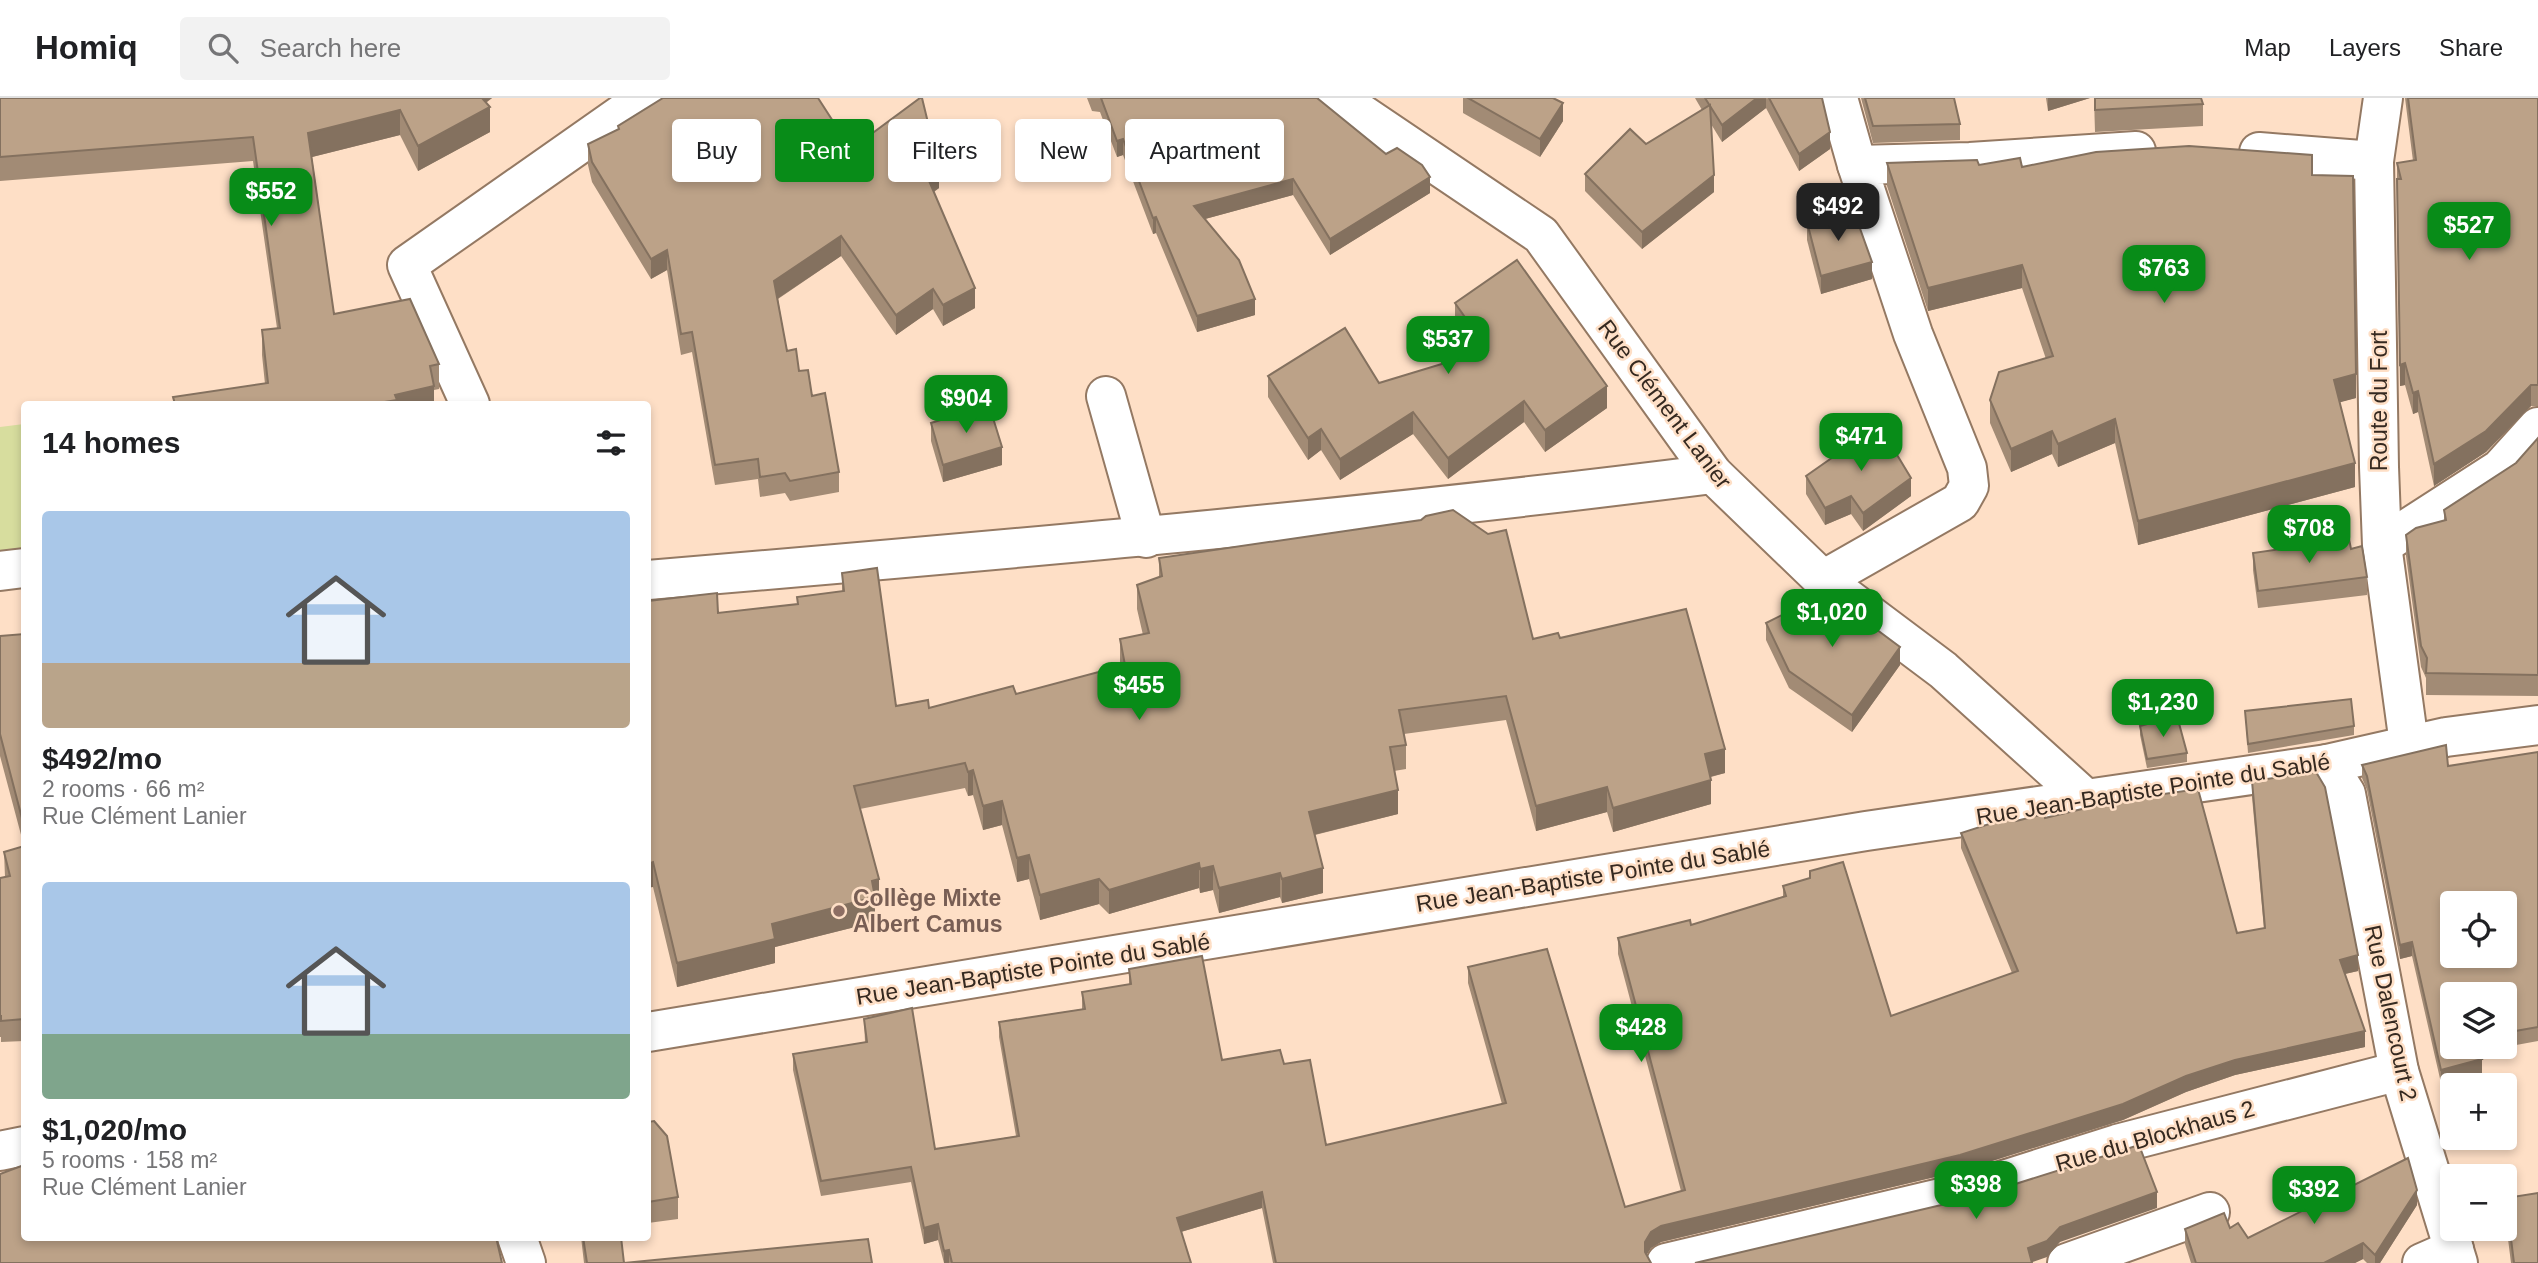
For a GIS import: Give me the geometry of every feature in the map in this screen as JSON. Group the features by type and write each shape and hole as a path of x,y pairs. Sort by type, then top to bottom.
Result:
{"street":[{"path":"469,401 407,265 645,98"},
{"name":"Rue Clément Lanier","path":"1338,98 1541,235 1713,474 1823,580 1944,670 2086,799"},
{"path":"1823,580 1960,502 1969,486 1967,468 1913,334 1857,165 1838,98"},
{"name":"Route du Fort","path":"2383,98 2374,161 2382,545 2409,744"},
{"path":"1857,165 1970,162 2175,148"},
{"path":"2229,150 2374,161"},
{"path":"1106,396 1146,538"},
{"path":"2382,545 2500,469 2538,427"},
{"path":"651,580 1146,538 1483,503 1713,474"},
{"path":"0,570 21,568"},
{"name":"Rue Jean-Baptiste Pointe du Sablé","path":"651,1032 1866,831 2327,764 2409,744 2538,725"},
{"name":"Rue Dalencourt 2","path":"2327,764 2346,794 2399,1071 2444,1258"},
{"name":"Rue du Blockhaus 2","path":"1666,1263 1966,1192 2117,1144 2399,1071"},
{"path":"0,1151 21,1147"},
{"path":"2067,1263 2210,1212"},
{"path":"518,1241 526,1263"}],"green space":[{"path":"21,424 21,549 0,551 0,427"}],"building":[{"path":"0,98 482,98 490,107 418,146 400,110 308,133 334,314 410,299 439,364 430,366 434,386 395,395 397,400 391,401 174,401 173,397 268,383 262,330 280,328 253,137 0,157"},
{"path":"663,98 818,98 832,119 775,119 775,182 874,182 874,132 888,122 888,182 930,182 975,288 943,305 933,289 896,315 841,236 774,281 787,351 796,349 799,371 808,370 812,396 825,393 839,472 790,481 785,473 760,477 758,459 715,465 692,332 681,334 667,250 651,259 592,162 588,144 619,129 618,126"},
{"path":"920,98 927,119 892,119"},
{"path":"1101,98 1317,98 1386,154 1397,148 1422,165 1430,177 1330,239 1293,179 1284,181 1284,119 1125,119 1125,144 1123,139 1117,141"},
{"path":"1468,98 1553,98 1563,103 1540,139"},
{"path":"1705,98 1757,98 1722,125"},
{"path":"1769,98 1822,98 1830,132 1799,154"},
{"path":"1865,98 1954,98 1960,124 1873,126"},
{"path":"2095,98 2201,98 2203,104 2095,110"},
{"path":"2408,98 2538,98 2538,385 2531,385 2486,431 2434,464 2418,391 2413,393 2405,363 2400,365 2397,179 2401,179 2397,163 2416,160"},
{"path":"1710,105 1714,175 1642,232 1585,174 1630,129 1646,144"},
{"path":"2189,146 2312,155 2312,175 2353,176 2356,374 2334,380 2355,463 2138,521 2115,419 2058,444 2052,431 2011,449 1990,400 1999,372 2053,356 2022,265 1928,288 1887,163 1977,160 1979,165 2020,158 2022,167 2096,152"},
{"path":"1139,182 1282,182 1194,206 1239,260 1255,299 1197,316 1156,217 1153,218"},
{"path":"1853,209 1872,262 1821,276 1807,222"},
{"path":"1517,260 1607,386 1545,430 1524,401 1448,458 1413,412 1340,459 1321,429 1308,438 1268,376 1345,328 1379,383 1488,350 1455,303"},
{"path":"989,405 1002,447 943,465 931,423"},
{"path":"1879,425 1911,478 1863,513 1851,496 1825,508 1806,476"},
{"path":"2538,438 2538,675 2426,673 2427,658 2421,646 2406,535 2416,528 2446,520 2444,510 2516,463"},
{"path":"1453,510 1488,534 1506,530 1533,639 1558,633 1560,638 1686,609 1725,749 1705,754 1711,780 1613,808 1607,787 1536,806 1506,696 1399,710 1406,745 1390,747 1398,790 1309,812 1323,868 1282,879 1280,873 1219,888 1213,866 1200,869 1199,863 1109,890 1099,879 1040,895 1029,855 1017,858 1002,801 983,806 973,770 968,772 965,763 854,786 879,879 872,881 875,897 772,924 775,939 677,963 653,862 651,863 651,601 717,593 718,613 798,604 797,597 844,591 842,573 877,568 896,706 928,700 929,708 1013,686 1016,694 1125,665 1120,639 1149,633 1137,585 1162,576 1159,558 1421,520 1426,516"},
{"path":"2349,539 2351,549 2362,546 2367,577 2258,591 2253,553"},
{"path":"1829,594 1900,647 1852,715 1789,671 1766,623 1792,610 1791,599"},
{"path":"21,634 21,814 0,734 0,636"},
{"path":"2351,699 2354,726 2248,744 2245,711"},
{"path":"2177,716 2187,753 2147,759 2140,726"},
{"path":"2446,745 2448,766 2538,752 2538,1027 2517,1031 2517,982 2440,982 2440,1059 2482,1059 2441,1070 2412,942 2400,945 2367,776 2362,765"},
{"path":"2316,772 2325,787 2358,955 2340,960 2365,1031 2235,1060 2186,1076 2123,1104 1960,1155 1661,1226 1651,1232 1645,1242 1645,1252 1651,1263 1276,1263 1262,1192 1177,1218 1191,1263 952,1263 949,1250 944,1251 938,1224 924,1228 911,1167 821,1181 793,1054 867,1042 864,1019 912,1008 935,1149 1019,1136 999,1022 1085,1009 1082,992 1131,984 1129,969 1202,956 1222,1060 1280,1050 1284,1064 1310,1060 1326,1145 1506,1103 1468,967 1547,949 1625,1207 1685,1190 1618,938 1690,920 1691,925 1786,896 1783,886 1810,878 1810,871 1843,862 1891,1016 2018,971 1961,833 2014,816 2016,821 2044,814 2045,818 2115,801 2198,789 2237,933 2265,928 2252,781"},
{"path":"21,847 21,1019 1,1021 0,878 10,876 4,852"},
{"path":"654,1121 667,1136 678,1197 651,1202 651,1122"},
{"path":"2139,1145 2157,1192 2060,1227 2047,1241 2028,1248 2032,1263 1695,1263 1971,1198"},
{"path":"2408,1158 2417,1190 2375,1255 2363,1243 2324,1263 2196,1263 2185,1229 2224,1213 2230,1228 2238,1223 2248,1238"},
{"path":"21,1166 21,1241 497,1241 502,1263 0,1263 0,1174"},
{"path":"2538,1193 2538,1263 2514,1263 2511,1241 2517,1241 2517,1196"},
{"path":"868,1239 872,1263 624,1263"},
{"path":"584,1241 621,1241 624,1263 587,1263"}],"place":[{"name":"Collège Mixte Albert Camus","path":"839,911"}]}
